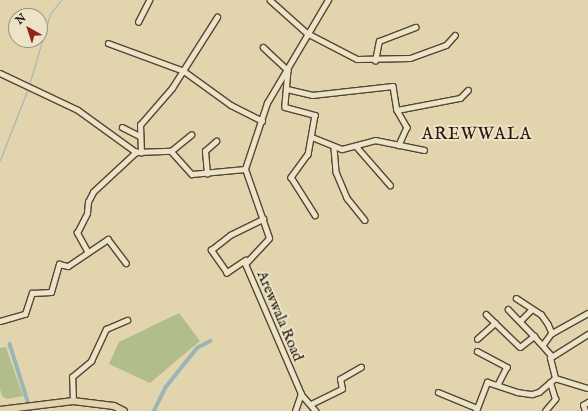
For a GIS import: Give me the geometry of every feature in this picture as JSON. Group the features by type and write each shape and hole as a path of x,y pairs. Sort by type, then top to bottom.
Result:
{"main road":[{"path":"0,410 29,405 73,401 114,406 124,411"}],"street":[{"path":"138,22 149,0"},
{"path":"270,0 307,33 353,57 376,61 425,54 446,45 455,35"},
{"path":"171,151 192,174 207,174 245,169 267,103 286,67 328,0"},
{"path":"138,153 140,124 184,71 217,17"},
{"path":"376,61 380,41 415,27"},
{"path":"108,42 184,71 231,105 262,121"},
{"path":"263,47 286,67 287,89 285,107 315,115 312,137 306,158 291,177 314,215"},
{"path":"0,73 29,85 78,110 138,153"},
{"path":"287,89 312,95 393,86 397,110 407,128 399,145"},
{"path":"397,110 460,98 468,90"},
{"path":"122,127 140,136"},
{"path":"87,251 77,233 87,213 88,202 93,192 138,153 171,151 191,135"},
{"path":"312,137 334,148 356,146 375,140 424,150"},
{"path":"207,174 205,152 216,141"},
{"path":"356,146 390,185"},
{"path":"334,148 335,167 341,185 353,208 365,220"},
{"name":"Arewwala Road","path":"245,169 263,219 268,243 246,260 278,346 301,394 316,411"},
{"path":"246,260 227,273 211,250 230,235 263,219"},
{"path":"0,321 25,314 32,293 51,292 58,265 68,266 87,251 108,239 126,263"},
{"path":"516,298 531,310 541,314 552,333"},
{"path":"508,309 534,336 544,344 552,356 555,378"},
{"path":"520,321 531,310"},
{"path":"544,344 552,333 588,313"},
{"path":"486,314 520,347 534,336"},
{"path":"73,401 72,377 91,361 106,329 127,320"},
{"path":"477,339 495,323"},
{"path":"552,356 588,334"},
{"path":"477,351 508,367 498,385"},
{"path":"311,404 342,389 340,378 361,367"},
{"path":"438,392 477,409 484,385 498,385 532,394 550,383 555,378"},
{"path":"555,378 588,388"},
{"path":"545,411 555,399 550,383"},
{"path":"295,411 301,394"},
{"path":"585,411 583,405 588,402"}],"green space":[{"path":"179,313 200,341 150,383 109,364 119,342"},
{"path":"6,347 23,396 7,399 2,396 0,389 0,348"}],"waterway":[{"path":"29,85 50,14 61,0"},
{"path":"0,160 28,88"},
{"path":"154,411 165,388 197,348 210,341"},
{"path":"10,344 31,411"}],"district":[{"name":"AREWWALA","path":"477,135"}]}
